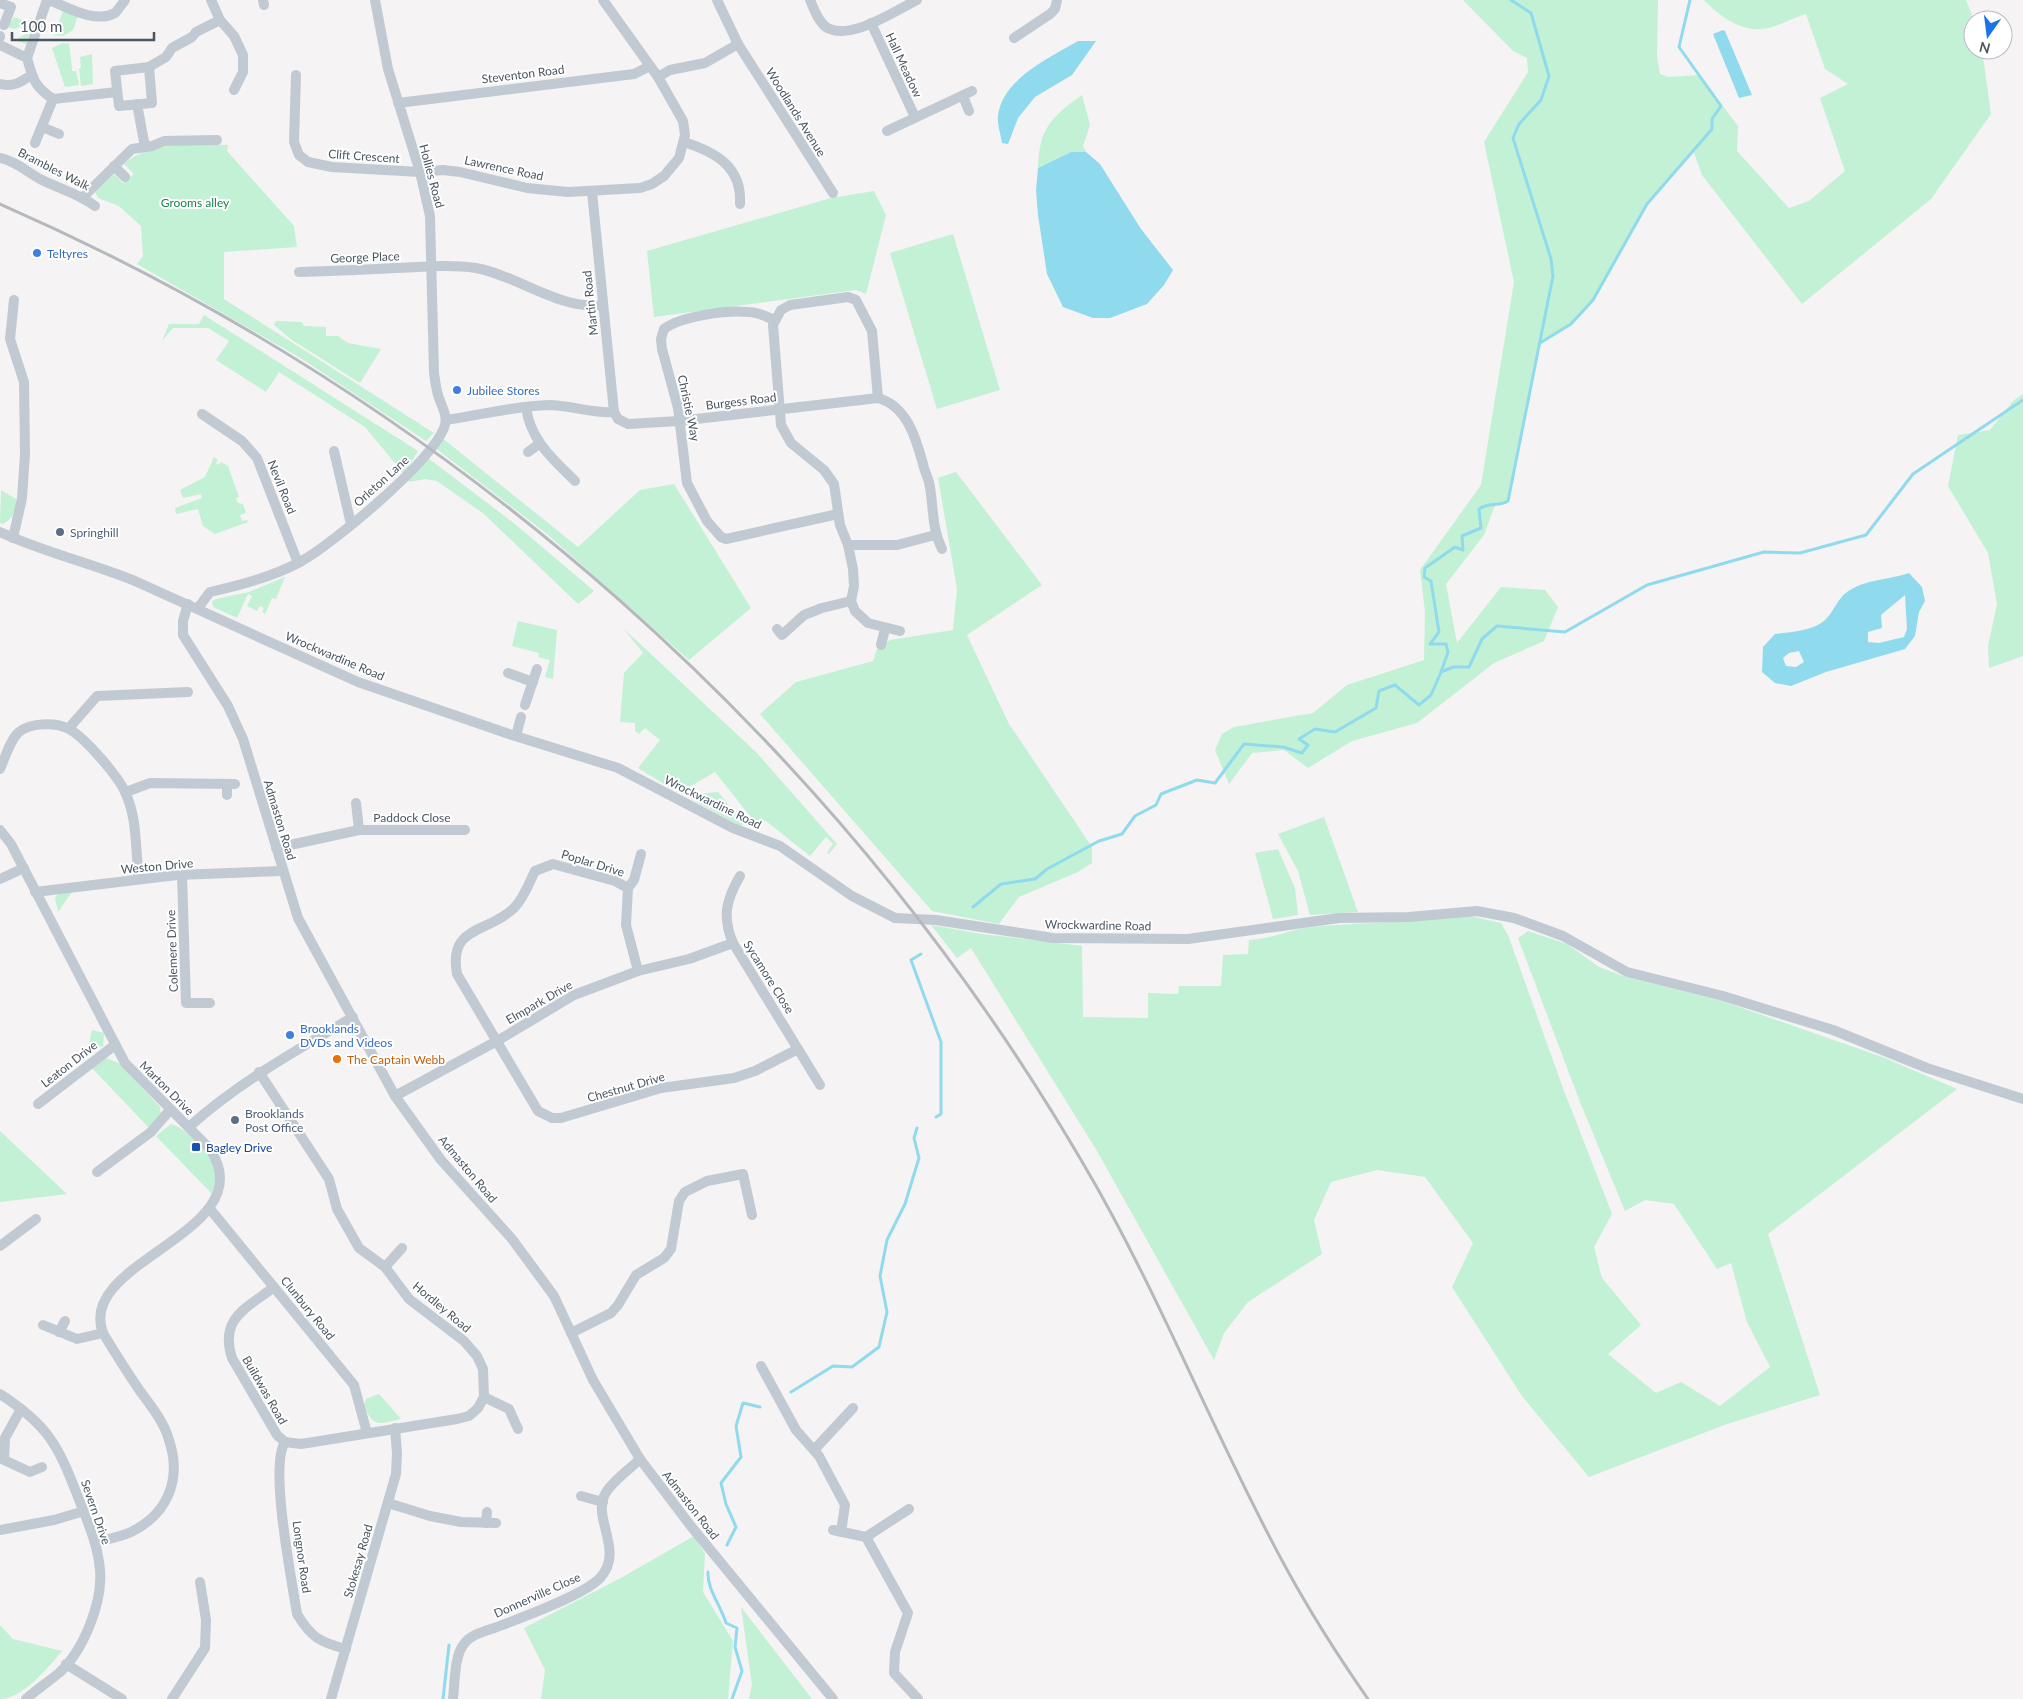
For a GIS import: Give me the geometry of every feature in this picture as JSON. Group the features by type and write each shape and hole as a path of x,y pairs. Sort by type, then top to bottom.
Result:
{"street":[{"path":"117,92 53,99 39,90 31,75 28,58 48,0 87,15 100,16 115,12 125,0"},
{"path":"212,0 220,20 234,36 243,55 243,72 234,90"},
{"name":"Hollies Road","path":"375,0 388,69 420,172 430,216 434,373 438,396 446,420"},
{"name":"Lawrence Road","path":"420,172 443,170 460,172 527,188 592,192 640,188 652,184 673,168 679,158 684,142 683,121 658,77 603,0"},
{"name":"Woodlands Avenue","path":"717,0 738,44 833,193"},
{"path":"810,0 819,19 826,27 848,32 871,23 917,0"},
{"path":"1014,38 1050,14 1055,9 1057,0"},
{"path":"0,3 11,7 4,25"},
{"path":"149,67 152,103 119,106 115,71 149,67 166,57 172,48 196,32 220,20"},
{"name":"Hall Meadow","path":"871,23 915,117"},
{"path":"658,77 670,70 705,63 738,44"},
{"path":"0,45 28,58"},
{"name":"Steventon Road","path":"398,102 634,74 650,66"},
{"path":"0,84 9,86 19,83 31,75"},
{"name":"Clift Crescent","path":"296,75 294,142 300,155 308,162 332,167 420,172"},
{"name":"Hall Meadow","path":"886,131 967,93 969,111"},
{"path":"35,143 53,99"},
{"path":"137,104 145,147"},
{"path":"42,127 59,134"},
{"path":"82,198 132,149 164,141 217,140"},
{"path":"684,142 706,149 719,156 741,188 740,204"},
{"name":"Brambles Walk","path":"0,158 18,165 95,206"},
{"path":"114,166 125,177"},
{"name":"Martin Road","path":"592,192 614,412"},
{"name":"George Place","path":"300,272 431,266 462,267 494,273 563,301 589,306 603,305"},
{"path":"900,632 868,623 855,611 851,601 854,586 848,545 838,514 834,484 824,470 791,443 781,425 778,410 774,320 781,310 790,305 848,296 856,300 872,331 878,398 896,407 910,425 919,445 929,482 935,534 942,549"},
{"path":"13,538 22,498 25,454 24,382 10,339 14,300"},
{"name":"Christie Way","path":"774,320 747,311 681,320 664,329 661,339 662,350 678,408 685,451 684,472 687,483 706,521 721,537 732,538 838,514"},
{"name":"Burgess Road","path":"614,412 622,423 628,424 679,421 878,398"},
{"path":"446,420 491,411 550,405 604,413 614,412"},
{"path":"526,407 528,421 539,444 575,481"},
{"name":"Nevil Road","path":"202,414 242,441 257,458 298,563"},
{"name":"Orleton Lane","path":"193,606 210,592 245,584 298,563 336,537 415,469 441,434 446,420"},
{"path":"528,452 539,444"},
{"name":"Orleton Lane","path":"334,451 350,524"},
{"path":"0,532 99,566 193,606"},
{"path":"848,545 897,545 935,534"},
{"path":"777,629 782,635 804,615 822,608 851,601"},
{"name":"Wrockwardine Road","path":"193,606 358,682 516,736 618,768 733,828 780,846 852,896 895,918 936,920 1053,938 1188,939 1339,918 1409,917 1477,911 1514,918 1562,936 1627,972 1723,996 1833,1030 1927,1068 2023,1099"},
{"name":"Admaston Road","path":"193,606 183,621 183,635 228,706 243,739 298,918 395,1096 441,1160 512,1239 554,1296 593,1380 640,1460 690,1526 833,1699"},
{"path":"881,645 885,629"},
{"path":"525,705 537,669"},
{"path":"508,673 533,682"},
{"path":"68,728 97,696 188,692"},
{"path":"516,736 521,718"},
{"path":"0,769 18,733 26,728 44,724 68,728 108,766 126,792 136,834 140,879"},
{"path":"126,792 150,783 230,788"},
{"name":"Paddock Close","path":"356,803 359,830"},
{"name":"Marton Drive","path":"0,830 11,844 24,868 125,1063 210,1149 218,1162 221,1185 210,1209 127,1275 110,1293 100,1323 103,1333"},
{"name":"Paddock Close","path":"276,848 359,830 464,830"},
{"path":"628,888 634,880 641,854"},
{"name":"Poplar Drive","path":"497,1041 457,974 455,961 457,947 464,938 514,908 521,899 535,871 544,866 553,864 615,881 628,888 626,925 638,971"},
{"path":"0,879 24,868"},
{"name":"Weston Drive","path":"35,892 182,875 282,871"},
{"name":"Colemere Drive","path":"182,875 186,1003 210,1003"},
{"name":"Sycamore Close","path":"740,876 732,890 725,918 733,943 820,1085"},
{"name":"Elmpark Drive","path":"395,1096 497,1041 574,995 638,971 689,959 733,943"},
{"path":"189,1127 218,1101 259,1072 352,1017"},
{"name":"Chestnut Drive","path":"497,1041 538,1111 552,1118 560,1118 661,1088 734,1078 756,1071 798,1049"},
{"name":"Leaton Drive","path":"38,1104 116,1045"},
{"name":"Hordley Road","path":"259,1072 329,1179 337,1209 346,1228 360,1248 385,1268 409,1299 464,1341 476,1356 483,1369 484,1397"},
{"path":"97,1172 151,1132 170,1110"},
{"path":"571,1333 611,1313 636,1275 664,1258 671,1249 679,1201 686,1192 706,1181 743,1174 752,1215"},
{"name":"Clunbury Road","path":"210,1209 354,1386 367,1433"},
{"path":"0,1246 36,1219"},
{"path":"385,1268 402,1248"},
{"name":"Buildwas Road","path":"274,1287 239,1313 232,1322 228,1345 232,1358 277,1435 285,1442 301,1444 395,1428"},
{"path":"59,1332 65,1321"},
{"path":"44,1325 77,1339 103,1333 157,1415 169,1439 174,1458 174,1475 171,1491 163,1508 151,1520 131,1532 95,1543"},
{"path":"760,1366 796,1430 814,1450 845,1505 837,1531 866,1537 909,1510"},
{"name":"Severn Drive","path":"0,1394 36,1420 53,1441 65,1462 95,1543 100,1571 95,1611 85,1638 60,1672 26,1699"},
{"path":"395,1428 469,1416 478,1408 484,1397 509,1409 518,1429"},
{"path":"21,1408 5,1438 2,1461 30,1472 42,1468"},
{"path":"814,1450 853,1408"},
{"name":"Stokesay Road","path":"331,1699 396,1474 395,1428"},
{"name":"Longnor Road","path":"285,1442 282,1446 278,1474 297,1614 308,1631 324,1644 346,1649"},
{"path":"581,1496 603,1502 608,1488 640,1460"},
{"name":"Donnerville Close","path":"453,1699 460,1651 468,1639 530,1615 582,1590 601,1577 609,1558 610,1548 603,1518 603,1502"},
{"path":"388,1503 461,1522 491,1523 487,1512"},
{"path":"0,1530 54,1520 84,1511"},
{"path":"866,1537 908,1613 895,1652 894,1673 918,1699"},
{"path":"172,1699 205,1648 206,1620 200,1582"},
{"path":"66,1664 122,1699"}],"green space":[{"path":"1463,0 1658,0 1657,56 1660,74 1668,77 1700,75 1738,126 1737,151 1789,208 1809,201 1845,171 1820,98 1848,84 1825,69 1806,14 1772,27 1753,29 1730,21 1704,0 1966,0 1970,10 1963,10 1963,60 1983,60 1991,114 1931,199 1802,304 1702,175 1693,150 1647,204 1593,300 1571,324 1539,343 1508,501 1501,505 1495,505 1484,535 1446,584 1457,643 1501,587 1545,590 1558,607 1544,641 1494,663 1417,723 1352,741 1308,768 1284,750 1252,753 1229,784 1215,750 1222,734 1234,727 1313,713 1347,685 1424,660 1425,612 1420,570 1481,485 1514,282 1484,142 1528,72 1527,58 1513,51"},
{"path":"63,11 78,16 73,30 63,36 54,35"},
{"path":"14,17 33,24 26,44 15,40 26,34 22,26 14,29 7,27"},
{"path":"63,43 69,44 72,71 76,71 79,85 65,87 52,48"},
{"path":"92,54 93,84 81,86 80,57"},
{"path":"1082,95 1090,125 1083,146 1086,152 1071,152 1038,168 1041,143 1049,125 1062,110"},
{"name":"Grooms alley","path":"195,144 228,145 227,151 294,226 297,247 224,252 224,299 434,433 426,441 302,359 137,264 143,256 141,226 119,206 98,198 95,192 114,174 123,183 134,174 124,164 140,153 167,146"},
{"path":"874,191 886,215 866,294 856,290 654,317 647,251 831,198"},
{"path":"953,234 1000,390 937,409 890,253"},
{"path":"204,315 418,451 404,474 365,427 279,372 266,392 216,360 229,341 208,328 173,328 162,341 169,324 199,324"},
{"path":"276,321 302,322 304,326 326,327 326,336 338,336 348,343 381,349 360,383 292,340 274,325"},
{"path":"2023,394 2023,656 1989,668 1988,646 1997,604 1988,553 1948,486 1958,435 1990,430 2013,401"},
{"path":"441,437 578,547 640,490 674,484 751,608 689,660 547,534 434,447"},
{"path":"214,457 218,460 216,463 218,465 221,462 228,466 239,497 236,498 238,503 243,504 246,513 240,515 242,521 247,520 248,522 215,534 203,526 198,509 176,514 175,508 202,498 201,494 183,498 180,490 205,477"},
{"path":"428,458 515,524 594,591 578,604 484,514 437,481 425,479 410,482 408,480"},
{"path":"956,472 1042,585 967,635 1009,724 1092,847 1092,863 1078,872 1019,897 999,924 932,911 760,714 796,682 873,661 877,649 890,640 953,630 957,589 938,478"},
{"path":"1,490 16,499 13,514 3,524 0,523"},
{"path":"285,577 276,599 272,598 265,614 262,612 264,608 260,606 257,611 247,606 252,596 248,594 237,618 213,607 212,601 216,599 249,592"},
{"path":"518,621 557,630 553,679 545,677 550,660 538,657 539,653 512,646"},
{"path":"623,628 757,753 837,844 829,854 827,853 833,844 826,837 810,856 766,821 754,821 715,772 679,793 638,768 660,740 645,728 639,734 635,731 635,723 620,722 624,673 643,653"},
{"path":"718,792 744,824 740,826 691,799 697,794"},
{"path":"1324,817 1358,912 1310,915 1298,871 1278,834"},
{"path":"1278,849 1295,888 1298,915 1273,919 1255,853"},
{"path":"72,892 58,912 55,898 58,894"},
{"path":"1470,916 1501,923 1508,935 1563,1088 1612,1214 1594,1247 1602,1278 1641,1325 1608,1354 1656,1393 1681,1382 1720,1406 1770,1367 1747,1322 1731,1263 1717,1269 1674,1204 1645,1200 1625,1211 1580,1102 1518,938 1528,931 1567,944 1599,967 1626,977 1722,1001 1885,1058 1957,1089 1768,1234 1820,1395 1727,1424 1589,1477 1522,1396 1452,1287 1473,1243 1425,1177 1377,1170 1331,1182 1314,1220 1322,1254 1248,1302 1224,1333 1214,1360 1097,1151 971,948 957,958 931,925 982,934 1082,946 1083,1017 1148,1018 1148,993 1178,994 1179,986 1221,986 1223,955 1248,954 1249,940 1313,927"},
{"path":"92,1030 104,1033 103,1047 89,1044"},
{"path":"106,1058 119,1063 160,1107 161,1116 150,1129 92,1068"},
{"path":"171,1124 193,1138 212,1162 216,1178 212,1194 156,1136"},
{"path":"0,1131 67,1194 0,1202"},
{"path":"379,1394 401,1419 378,1423 371,1418 366,1409 365,1401"},
{"path":"694,1536 705,1554 703,1592 733,1641 728,1699 541,1699 545,1670 524,1628 619,1579"},
{"path":"741,1607 812,1699 749,1699 752,1685"},
{"path":"0,1625 13,1639 62,1651 42,1674 26,1688 8,1698 0,1699"}],"water":[{"path":"1723,30 1752,95 1739,98 1713,34"},
{"path":"1078,41 1096,41 1072,75 1035,97 1018,118 1008,144 1002,143 998,116 1001,103 1008,91 1017,80 1041,62"},
{"path":"1071,152 1086,152 1100,164 1141,229 1173,270 1164,285 1147,304 1110,318 1093,318 1063,307 1047,274 1038,215 1036,190 1038,168"},
{"path":"1909,573 1922,587 1925,601 1919,612 1915,636 1905,649 1826,672 1791,686 1775,683 1762,672 1763,647 1775,634 1816,626 1826,619 1847,592 1869,582","holes":["1905,595 1907,629 1904,637 1879,643 1868,642 1868,632 1882,628 1881,615","1799,651 1804,662 1796,667 1786,666 1783,658 1789,653"]}],"waterway":[{"path":"1441,672 1448,652 1446,644 1430,644 1439,632 1431,581 1424,577 1425,568 1455,547 1463,550 1462,536 1481,528 1479,509 1508,501 1553,276 1551,259 1513,138 1519,124 1541,100 1549,76 1531,13 1511,0"},
{"path":"1540,343 1571,324 1593,300 1647,204 1712,129 1712,119 1721,106 1679,47 1690,0"},
{"path":"973,907 1001,884 1035,879 1047,869 1099,841 1122,834 1135,816 1156,805 1161,794 1197,780 1215,783 1244,744 1283,747 1302,753 1308,745 1299,739 1315,729 1335,732 1376,708 1379,691 1395,685 1419,705 1431,695 1441,672 1453,667 1469,667 1482,639 1497,626 1565,632 1647,585 1764,552 1800,553 1866,535 1913,474 2023,400"},
{"path":"921,954 911,960 941,1042 941,1114 936,1117"},
{"path":"791,1392 833,1366 852,1367 879,1347 887,1312 880,1276 887,1240 905,1204 919,1158 914,1138 917,1128"},
{"path":"727,1545 736,1527 726,1504 721,1483 741,1457 736,1426 743,1403 760,1407"},
{"path":"708,1572 712,1591 726,1623 737,1628 735,1647 742,1671 732,1699"},
{"path":"443,1699 449,1645"}],"railway":[{"path":"0,204 166,284 324,377 475,482 618,599 751,726 873,863 985,1009 1084,1165 1112,1214 1234,1466 1285,1566 1325,1634 1368,1699"}],"place":[{"name":"Teltyres","path":"37,253"},
{"name":"Jubilee Stores","path":"457,390"},
{"name":"Springhill","path":"60,532"},
{"name":"Brooklands DVDs and Videos","path":"290,1035"},
{"name":"The Captain Webb","path":"337,1059"},
{"name":"Brooklands Post Office","path":"235,1120"},
{"name":"Bagley Drive","path":"196,1147"}]}
